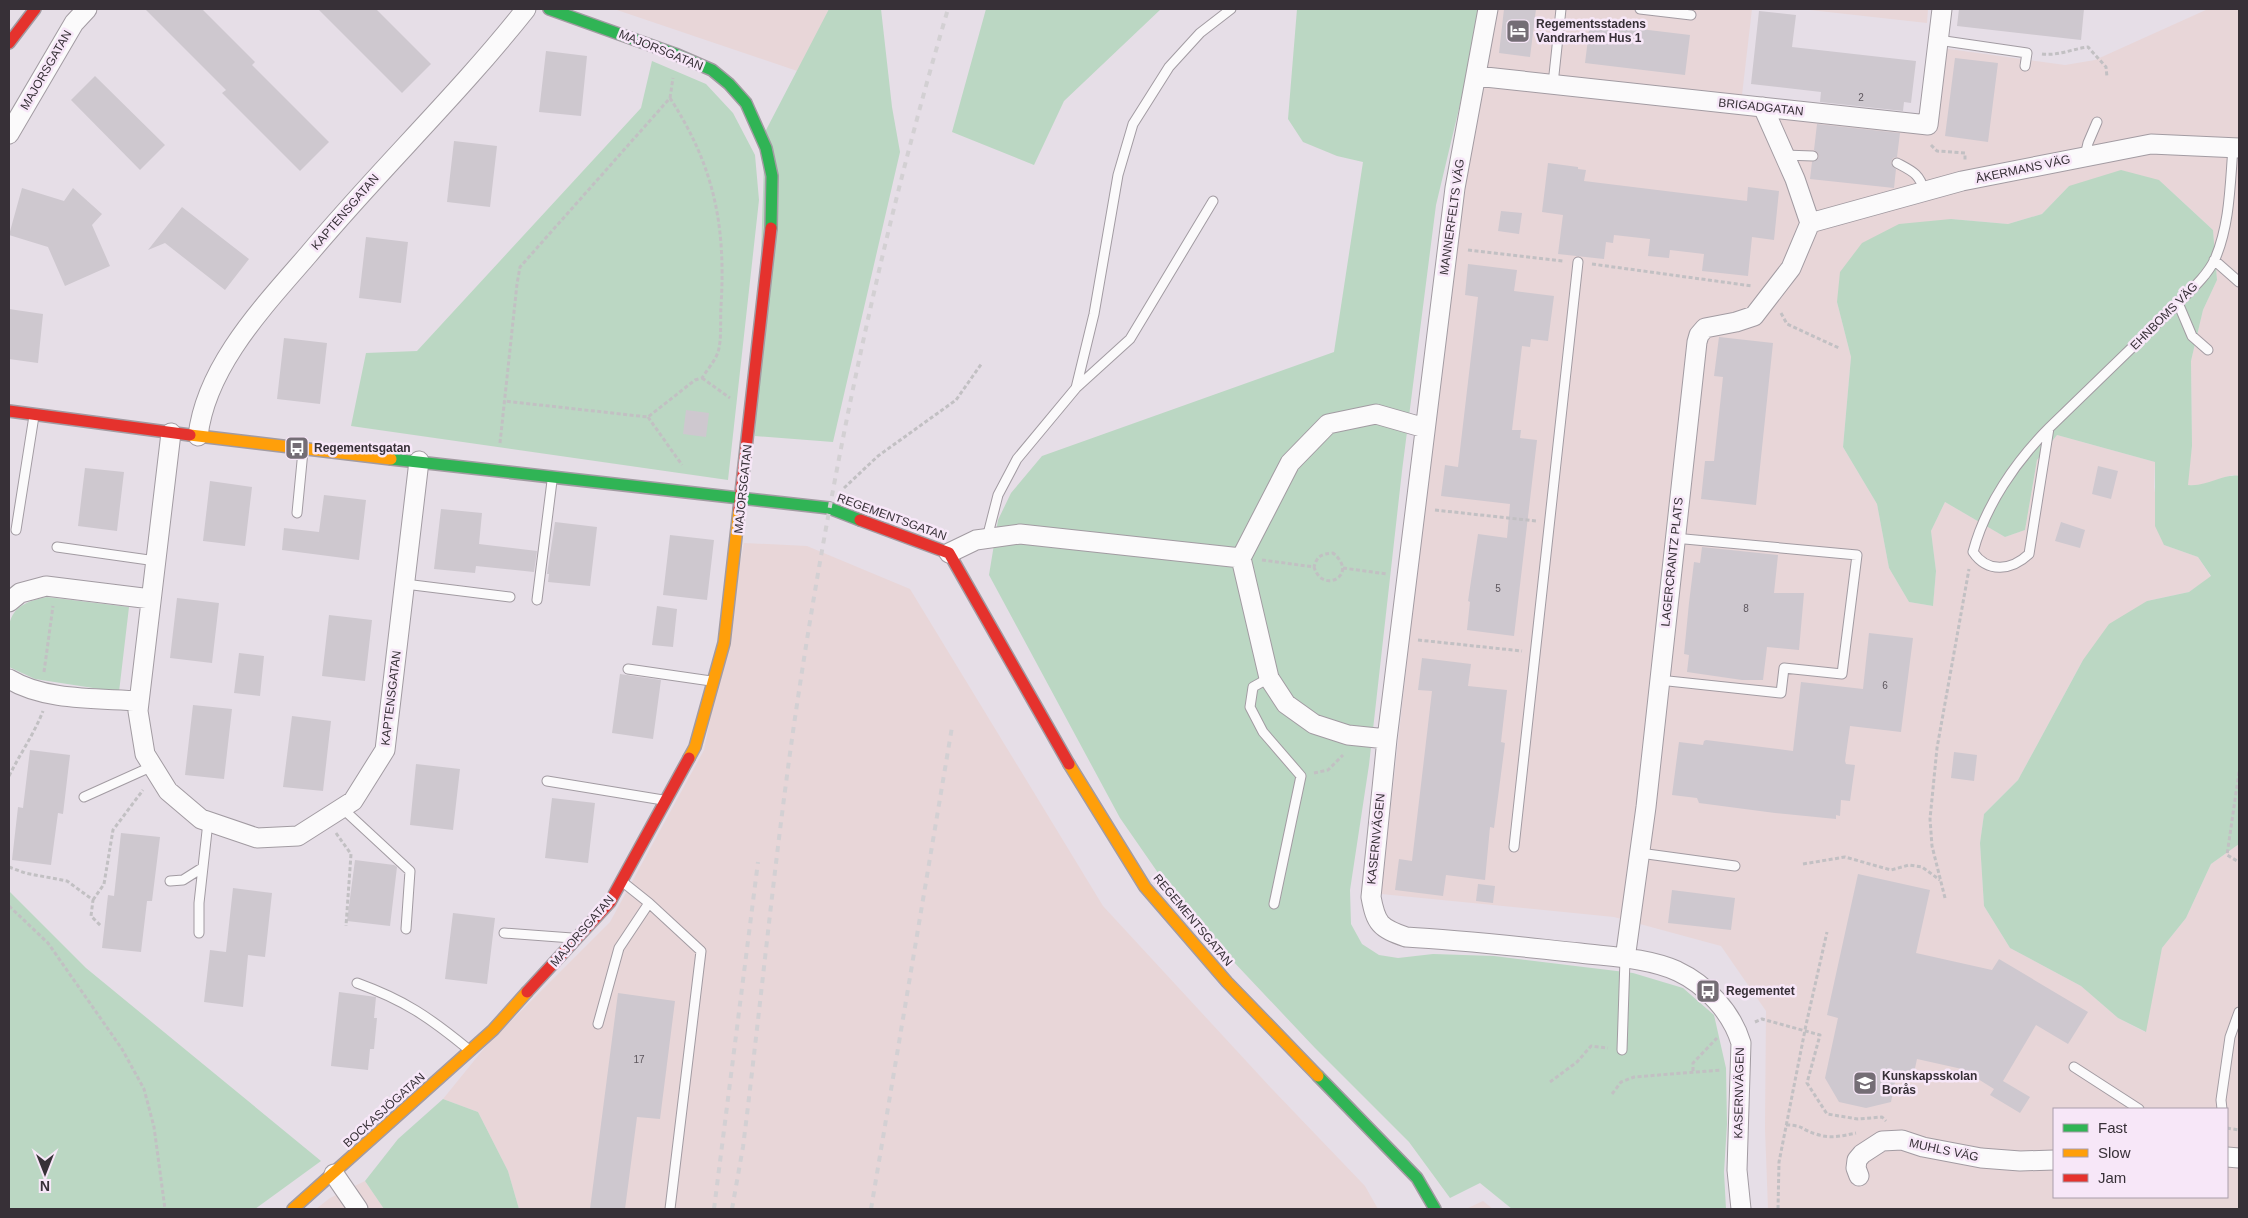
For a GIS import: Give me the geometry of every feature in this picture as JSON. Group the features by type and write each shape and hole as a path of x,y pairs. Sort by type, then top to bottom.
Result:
{"street":[{"path":"9,43 34,9"},
{"name":"MAJORSGATAN","path":"9,134 74,23 87,9"},
{"name":"KAPTENSGATAN","path":"198,436 200,419 215,380 237,344 272,297 335,222 526,9"},
{"name":"MAJORSGATAN","path":"493,1030 610,902 695,747 724,643 743,498 771,238 772,176 766,148 746,104 712,70 650,44 550,9"},
{"name":"MANNERFELTS VÄG","path":"1407,576 1455,188 1488,9"},
{"name":"BRIGADGATAN","path":"1476,76 1928,125 1942,9"},
{"path":"1763,107 1795,179 1810,223"},
{"name":"ÅKERMANS VÄG","path":"1810,223 1924,191 2085,156 2151,144 2236,148"},
{"name":"LAGERCRANTZ PLATS","path":"1625,958 1640,852 1674,538 1699,335 1705,328 1736,322 1754,316 1791,268 1810,223"},
{"name":"REGEMENTSGATAN","path":"9,411 171,433 553,479 743,498 834,511 949,553 1068,762 1145,887 1227,982 1417,1178 1435,1209"},
{"path":"1387,739 1348,735 1314,724 1286,704 1269,678 1247,558 1290,463 1328,424 1376,414 1425,428"},
{"name":"KAPTENSGATAN","path":"171,433 138,710 145,754 168,791 201,819 257,838 298,836 353,801 386,750 419,462"},
{"path":"949,553 976,540 1020,534 1247,558"},
{"name":"KASERNVÄGEN","path":"1407,576 1387,739 1371,897 1375,917 1386,930 1406,937 1625,958 1656,963 1694,981 1708,991 1736,1029 1741,1043 1742,1069 1738,1170 1741,1209"},
{"path":"9,602 20,593 46,586 151,599"},
{"path":"9,679 22,687 44,693 139,701"},
{"name":"BOCKASJÖGATAN","path":"293,1209 493,1030"},
{"name":"MUHLS VÄG","path":"1859,1176 1856,1168 1857,1160 1871,1146 1882,1141 1902,1140 1981,1158 2020,1161 2053,1160"},
{"path":"334,1174 358,1209"}],"lane":[{"path":"1076,388 1094,314 1118,175 1134,124 1169,67 1200,33 1231,9"},
{"path":"1553,84 1561,9"},
{"path":"1640,9 1691,15"},
{"path":"1938,40 2027,52 2025,66"},
{"path":"2085,156 2097,122"},
{"name":"EHNBOMS VÄG","path":"1974,552 1978,535 2000,490 2037,440 2197,285 2214,260 2223,235 2236,148"},
{"path":"1784,155 1813,156"},
{"path":"1897,163 1915,172 1921,178 1924,191"},
{"path":"2229,189 2239,190"},
{"path":"986,538 998,495 1017,459 1076,388 1130,339 1213,201"},
{"path":"2214,260 2239,282"},
{"path":"1514,847 1578,262"},
{"path":"2178,303 2192,336 2208,350"},
{"path":"16,530 24,466 34,414"},
{"path":"1974,552 1978,559 1995,567 2009,567 2020,562 2029,554 2049,428"},
{"path":"297,513 304,449"},
{"path":"537,600 553,479"},
{"path":"1659,680 1781,693 1784,668 1842,674 1857,555 1674,538"},
{"path":"57,547 156,561"},
{"path":"405,584 510,596"},
{"path":"628,669 714,682"},
{"path":"1269,678 1253,687 1250,706 1263,732 1301,776 1274,904"},
{"path":"84,797 155,769"},
{"path":"547,781 666,800"},
{"path":"342,808 410,871 406,929"},
{"path":"199,933 202,868 208,822"},
{"path":"1640,852 1734,866"},
{"path":"170,881 183,880 202,868"},
{"path":"622,881 701,950 670,1209"},
{"path":"598,1024 619,948 649,903"},
{"path":"504,933 577,938"},
{"path":"1622,1050 1625,958"},
{"path":"357,983 392,996 432,1020 470,1051"},
{"path":"2222,1108 2221,1100 2230,1037 2239,1012"},
{"path":"2074,1067 2137,1108"}],"path":[{"path":"2027,52 2056,55 2068,49 2088,47 2106,67 2107,76"},
{"path":"500,442 504,401 520,267 670,98 688,125 707,166 718,214 724,262 718,352 702,378 695,380 648,417 504,401"},
{"path":"1447,248 1578,262 1774,289"},
{"path":"1787,324 1839,348"},
{"path":"834,511 841,491 878,456 956,400 982,364"},
{"path":"702,378 722,394 734,400 753,404"},
{"path":"648,417 682,465"},
{"path":"1416,508 1549,522"},
{"path":"1945,898 1932,846 1930,819 1936,757 1964,588 1974,552"},
{"path":"1333,553 1342,560 1343,568 1341,575 1333,581 1324,580 1316,574 1314,567 1317,559 1322,554 1333,553"},
{"path":"1247,558 1314,567"},
{"path":"1343,568 1407,576"},
{"path":"9,776 37,725 45,706 44,693 55,587"},
{"path":"1400,638 1535,652"},
{"path":"1328,770 1346,752"},
{"path":"101,926 91,916 93,900 104,884 113,830 155,769"},
{"path":"2239,772 2227,855 2239,862"},
{"path":"326,818 351,854 346,926"},
{"path":"1803,864 1845,856 1891,870 1909,865 1922,867 1940,880"},
{"path":"9,867 25,873 67,881 93,900"},
{"path":"9,906 48,943 122,1049 144,1088 154,1127 165,1209"},
{"path":"1778,1209 1779,1162 1827,932"},
{"path":"1762,1019 1820,1035 1807,1083 1827,1114 1858,1119 1882,1116 1890,1125"},
{"path":"1693,1071 1693,1063 1717,1038 1736,1029"},
{"path":"1550,1082 1577,1062 1592,1046"},
{"path":"1612,1094 1621,1082 1634,1076 1742,1069"}],"shaded area":[{"path":"614,9 839,9 806,74"},
{"path":"1484,9 1752,9 1742,95 1745,111 1933,131 1942,48 2065,65 2095,60 2208,9 2239,9 2239,476 2232,475 2205,485 2187,486 2192,446 2191,361 2203,310 2217,280 2213,230 2159,180 2069,186 2042,214 2008,224 1951,219 1837,302 1851,357 1843,447 1877,504 1889,568 1909,602 1933,606 1936,571 1931,531 1945,502 2005,537 2025,530 2037,460 2057,435 2155,462 2154,487 2164,545 2198,557 2211,577 2189,592 2147,601 2083,660 2018,780 1984,814 1980,843 1984,906 2010,948 2081,986 2118,1018 2145,1032 2162,948 2186,918 2211,864 2239,844 2239,1209 1768,1209 1765,1129 1766,1011 1721,946 1614,917 1381,894 1441,356 1462,210"},
{"path":"1801,9 1928,9 1927,23"},
{"path":"744,543 807,546 910,589 1103,906 1273,1090 1365,1186 1378,1209 519,1209 508,1171 478,1112 443,1099 486,1046 610,922 704,750"},
{"path":"365,1181 384,1209 316,1209 330,1198"},
{"path":"1483,1201 1493,1209 1466,1209"}],"green space":[{"path":"829,9 881,9 892,107 900,152 833,442 755,436 765,132"},
{"path":"986,9 1161,9 1064,101 1034,165 952,132"},
{"path":"1297,9 1479,9 1477,33 1436,205 1402,471 1369,765 1350,890 1351,924 1362,944 1379,955 1398,958 1433,954 1494,956 1633,973 1683,988 1714,1015 1726,1068 1727,1124 1724,1172 1726,1209 1512,1209 1480,1183 1450,1198 1409,1142 1315,1048 1181,906 1120,818 989,575 998,520 1011,493 1042,456 1334,352 1363,162 1337,156 1303,142 1288,119"},
{"path":"652,61 706,84 733,113 755,155 759,200 728,480 351,426 366,353 417,351 641,108"},
{"path":"2121,170 2159,180 2213,230 2217,280 2203,310 2191,361 2192,446 2188,485 2202,484 2228,476 2239,476 2239,844 2211,864 2186,918 2162,948 2146,1032 2118,1018 2081,986 2010,948 1984,906 1980,843 1984,814 2018,780 2083,660 2109,624 2147,601 2189,592 2211,576 2198,557 2164,545 2155,526 2155,462 2057,435 2037,460 2025,530 2005,537 1945,502 1931,531 1936,571 1933,606 1909,602 1889,568 1877,504 1843,447 1851,357 1837,302 1840,272 1862,243 1899,224 1951,219 2008,224 2042,214 2069,186"},
{"path":"47,597 129,607 119,692 35,679 9,667 8,640 10,620 21,606"},
{"path":"9,891 86,968 321,1161 255,1209 9,1209"},
{"path":"443,1099 478,1112 508,1171 519,1209 384,1209 365,1181 398,1139"}],"building":[{"path":"145,9 202,9 255,62 252,65 329,142 300,171 222,93 226,90"},
{"path":"318,9 376,9 431,64 402,93"},
{"name":"Regementsstadens Vandrarhem Hus 1","path":"1504,9 1536,9 1530,57 1499,53"},
{"path":"1959,9 2084,9 2081,40 1957,26"},
{"path":"1759,11 1796,15 1792,47 1916,61 1911,103 1904,102 1903,111 1820,102 1821,92 1751,84"},
{"path":"1590,23 1690,35 1685,75 1585,63"},
{"path":"546,51 587,56 581,116 539,112"},
{"path":"1955,58 1998,63 1988,142 1945,136"},
{"path":"95,76 165,145 140,170 71,100"},
{"path":"1817,124 1900,133 1897,157 1893,158 1891,163 1896,169 1894,188 1810,179 1812,162 1819,157 1818,153 1814,150"},
{"path":"454,141 497,146 490,207 447,202"},
{"path":"1548,163 1578,167 1578,169 1586,170 1584,181 1747,201 1748,187 1779,191 1774,240 1752,237 1748,276 1702,271 1704,254 1670,250 1669,258 1648,256 1650,239 1614,235 1613,243 1606,242 1604,259 1558,254 1563,215 1542,212"},
{"path":"22,188 64,201 73,188 102,214 92,225 110,266 65,286 48,247 9,235"},
{"path":"182,207 249,259 225,290 165,243 148,250"},
{"path":"1501,211 1522,213 1519,234 1498,231"},
{"path":"366,237 408,242 401,303 359,298"},
{"path":"1468,264 1517,270 1514,291 1554,296 1548,341 1531,339 1530,347 1522,346 1512,430 1521,430 1520,438 1537,440 1514,636 1467,630 1470,602 1468,601 1478,534 1507,538 1510,504 1441,496 1445,465 1458,467 1478,297 1465,295"},
{"path":"9,309 43,314 38,363 9,359"},
{"path":"1719,337 1773,343 1756,505 1701,499 1705,461 1714,461 1723,377 1714,376"},
{"path":"284,338 327,343 320,404 277,399"},
{"path":"686,410 709,413 706,437 683,434"},
{"path":"2098,466 2118,471 2111,499 2092,494"},
{"path":"85,468 124,472 117,531 78,526"},
{"path":"210,481 252,487 245,546 203,541"},
{"path":"324,495 366,500 359,560 282,550 284,528 319,532"},
{"path":"441,509 482,513 479,544 537,551 534,572 476,566 475,573 434,569"},
{"path":"555,522 597,527 590,586 548,582 549,574 547,574"},
{"path":"2061,522 2085,530 2080,548 2055,541"},
{"path":"670,535 714,540 707,600 663,595"},
{"path":"1702,547 1778,555 1774,593 1804,593 1799,650 1767,647 1763,680 1742,680 1687,672 1689,655 1684,654 1689,603 1694,562 1700,563"},
{"path":"177,598 219,603 212,663 170,658"},
{"path":"657,606 677,609 673,647 652,645"},
{"path":"329,615 372,620 365,681 322,676"},
{"path":"1869,633 1913,638 1901,732 1850,726 1845,761 1846,764 1855,765 1850,801 1841,800 1840,816 1836,815 1836,819 1775,813 1699,803 1697,798 1672,795 1679,742 1703,745 1706,740 1793,751 1801,682 1863,689"},
{"path":"239,653 264,656 260,696 234,693"},
{"path":"1422,658 1471,664 1468,686 1507,690 1501,742 1505,743 1494,828 1490,827 1485,880 1446,875 1443,896 1395,890 1399,859 1412,861 1432,691 1418,690"},
{"path":"620,674 661,680 653,739 612,733"},
{"path":"193,705 232,709 224,779 185,775"},
{"path":"292,716 331,721 323,791 283,787"},
{"path":"30,750 70,755 63,814 58,813 51,865 12,860 18,807 23,808"},
{"path":"1954,752 1977,755 1974,781 1951,778"},
{"path":"416,764 460,769 453,830 410,825"},
{"path":"552,798 595,803 588,863 545,858"},
{"path":"121,833 160,837 152,901 147,901 141,952 102,948 108,895 114,896"},
{"path":"355,860 397,867 390,926 347,921"},
{"path":"1858,874 1930,890 1916,953 1992,970 1999,959 2088,1012 2068,1044 2036,1025 2003,1081 2030,1097 2020,1113 1990,1095 1994,1089 1962,1069 1917,1059 1912,1082 1896,1078 1891,1102 1866,1108 1839,1102 1825,1078 1838,1018 1827,1015"},
{"path":"1478,884 1495,886 1493,903 1476,901"},
{"path":"233,888 272,893 265,957 248,955 243,1007 204,1002 210,950 226,952"},
{"path":"1672,890 1735,898 1731,930 1668,923"},
{"path":"453,913 495,918 487,984 445,979"},
{"path":"339,992 376,997 374,1018 377,1018 374,1049 370,1049 368,1070 331,1066"},
{"path":"618,993 675,1001 660,1119 637,1117 625,1209 590,1209"}],"railway":[{"path":"732,1209 743,1147 791,748 828,518 844,432 881,262 924,93 948,9"},
{"path":"871,1209 952,727"},
{"path":"714,1209 758,862"}],"traffic: fast":[{"path":"549,9 675,54 712,70 729,84 746,103 766,148 772,176 771,228"},
{"path":"391,459 829,508 860,520"},
{"path":"1318,1076 1417,1178 1435,1209"}],"traffic: slow":[{"path":"190,435 391,459"},
{"path":"689,758 695,747 724,643 739,510"},
{"path":"1069,764 1145,887 1227,982 1318,1076"},
{"path":"293,1209 493,1030 527,992"}],"traffic: jam":[{"path":"9,43 35,9"},
{"path":"739,510 771,228"},
{"path":"9,411 190,435"},
{"path":"860,520 949,553 1069,764"},
{"path":"527,992 610,902 689,758"}],"place":[{"name":"Regementsstadens Vandrarhem Hus 1","path":"1518,31"},
{"name":"Regementsgatan","path":"297,448"},
{"name":"Regementet","path":"1708,991"},
{"name":"Kunskapsskolan Borås","path":"1865,1083"}]}
